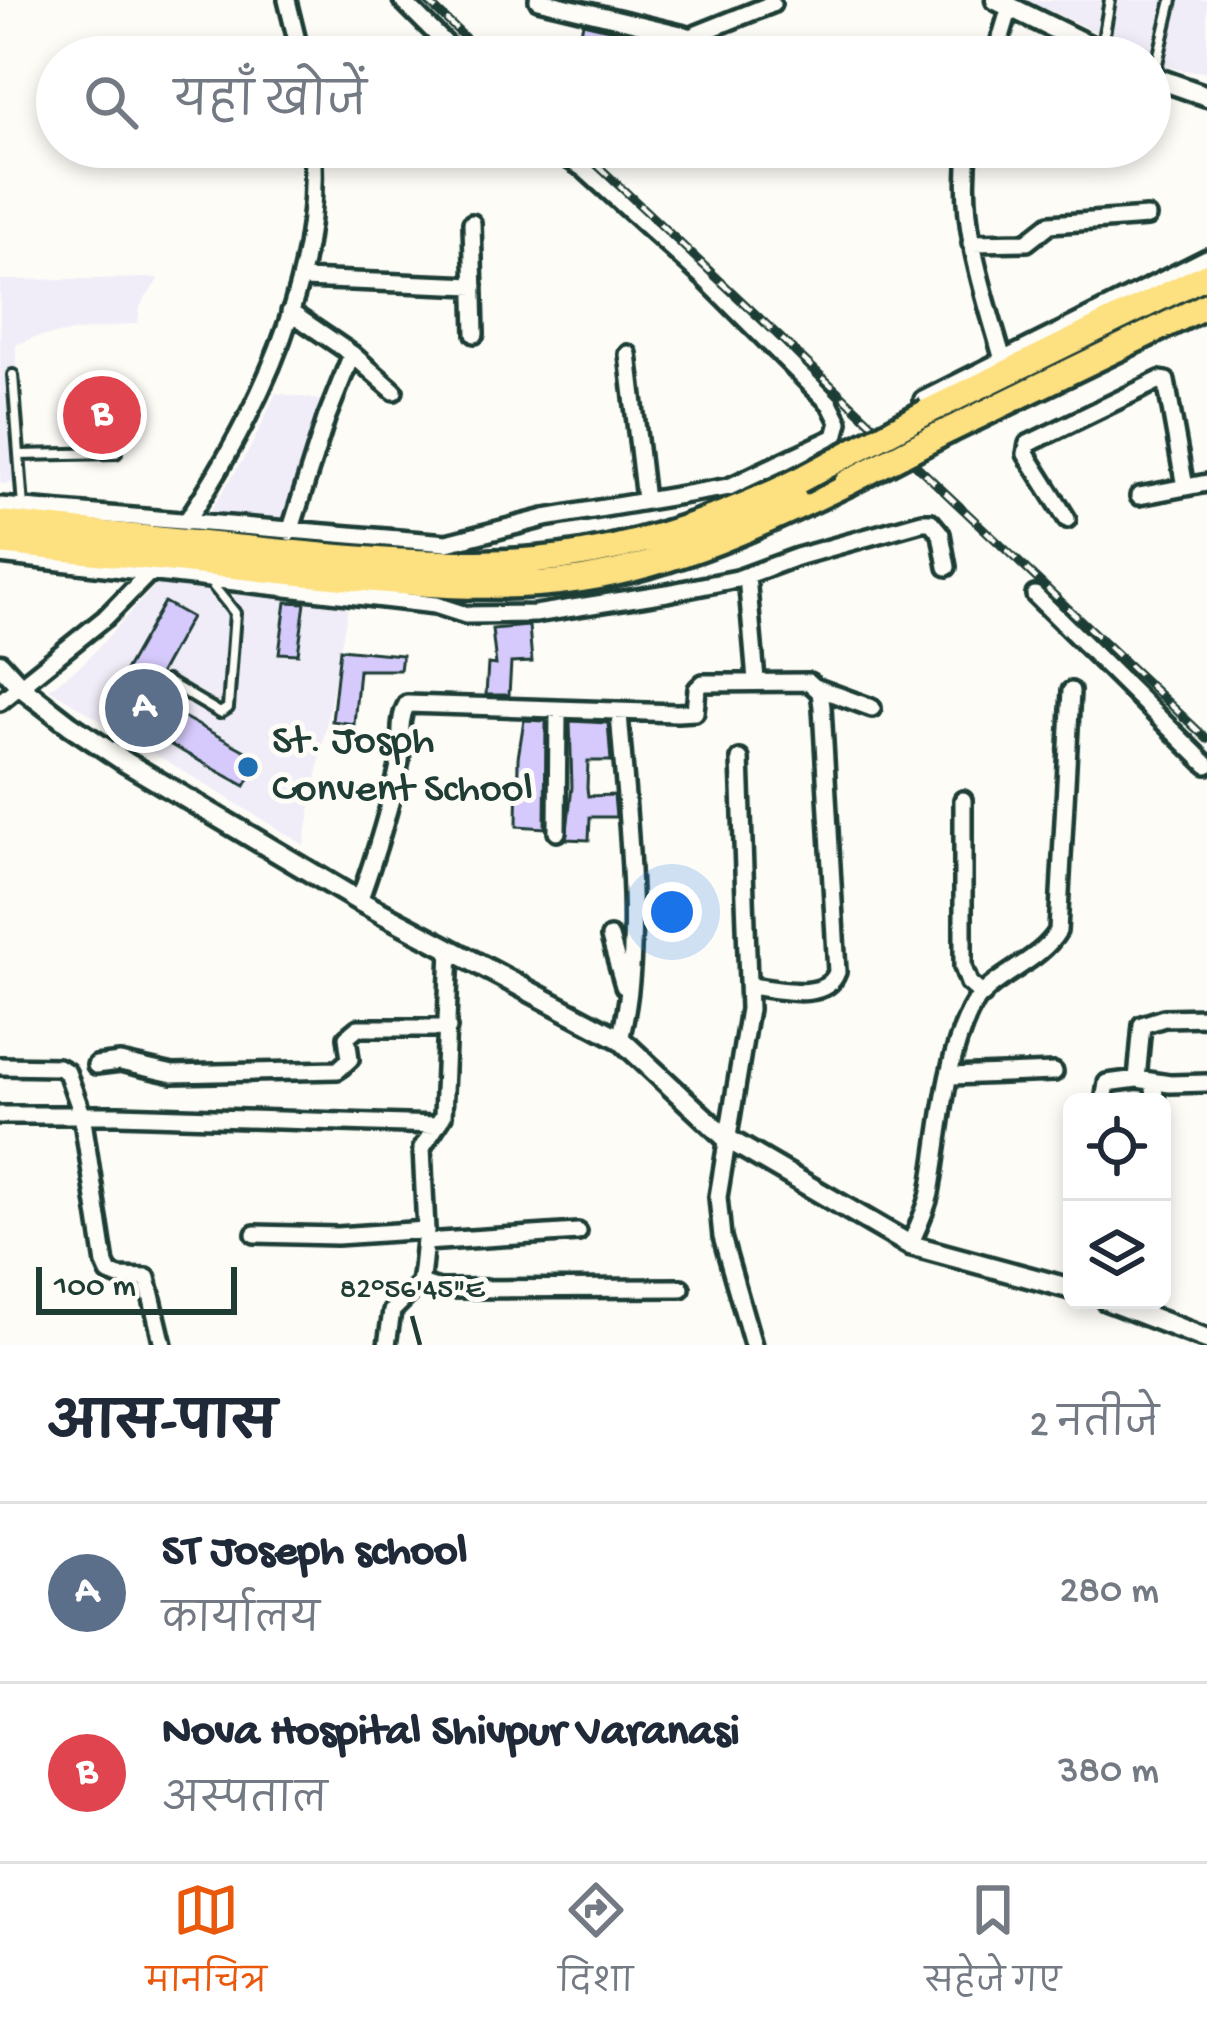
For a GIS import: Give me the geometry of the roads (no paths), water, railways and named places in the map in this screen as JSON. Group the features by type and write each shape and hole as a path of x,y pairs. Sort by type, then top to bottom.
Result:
{"highway":[{"path":"0,542 67,540 459,563 540,560 660,536 716,518 798,481 925,406 1207,275"},
{"path":"0,523 67,540 357,578 452,584 560,581 645,564 766,523 1207,305"}],"street":[{"path":"287,0 296,36"},
{"path":"402,0 438,36"},
{"path":"538,0 685,36"},
{"path":"998,36 1003,3 1070,36"},
{"path":"698,36 772,4"},
{"path":"1171,84 1207,97"},
{"path":"186,522 238,438 303,279 311,168"},
{"path":"0,506 447,543 545,518 746,480 835,437 839,422 830,404 584,168"},
{"path":"967,168 971,243 1003,360"},
{"path":"971,243 1027,242 1050,224 1147,217"},
{"path":"472,224 475,334"},
{"path":"925,406 1003,360 1207,258"},
{"path":"303,279 474,286"},
{"path":"290,312 352,353 394,391"},
{"path":"290,532 352,353"},
{"path":"628,354 645,500"},
{"path":"1067,519 1026,454 1028,444 1160,380 1166,381 1172,397 1185,487"},
{"path":"1139,496 1207,483"},
{"path":"0,555 435,605 466,615 535,614 747,576 797,557 931,522 941,534 947,567"},
{"path":"0,702 105,618 148,574"},
{"path":"747,576 756,680"},
{"path":"1035,595 1207,765"},
{"path":"0,664 21,687 127,763 359,901 620,1039 726,1138 910,1245 1063,1287"},
{"path":"359,901 384,831 407,704 558,712 695,712 697,689 703,683 756,680 808,682 872,708"},
{"path":"750,986 811,992 827,987 837,972 822,707 815,687"},
{"path":"910,1245 929,1196 951,1076 968,1015 983,995 1048,947 1058,931 1071,691"},
{"path":"556,832 558,712"},
{"path":"620,713 630,869 629,1006 620,1039"},
{"path":"740,759 750,986 718,1213 753,1345"},
{"path":"963,800 964,967 969,983 983,995"},
{"path":"610,937 629,1006"},
{"path":"387,1345 392,1311 420,1283 425,1236 422,1148 443,1116 450,950"},
{"path":"1151,1093 1145,1081 1142,1024 1164,1018 1207,1017"},
{"path":"96,1065 120,1062 172,1074 338,1070 350,1059 347,1037 358,1028 448,1028"},
{"path":"0,1066 58,1067 67,1072 82,1114 105,1264 118,1277 147,1278 163,1345"},
{"path":"951,1076 1054,1072"},
{"path":"1106,1093 1108,1083 1207,1083"},
{"path":"0,1115 437,1126"},
{"path":"255,1234 578,1232"},
{"path":"420,1283 439,1289 682,1288"},
{"path":"1148,1309 1207,1339"}],"lane":[{"path":"1107,36 1110,0"},
{"path":"1163,36 1172,0"},
{"path":"13,375 23,509"},
{"path":"19,455 116,453"},
{"path":"166,681 220,712 228,708 236,613 210,582"}],"railway":[{"path":"426,0 463,36"},
{"path":"600,168 1207,739"}],"place":[{"name":"Nova Hospital Shivpur Varanasi","path":"102,415"},
{"name":"ST Joseph school","path":"144,708"},
{"name":"St. Josph Convent School","path":"248,767"}]}
